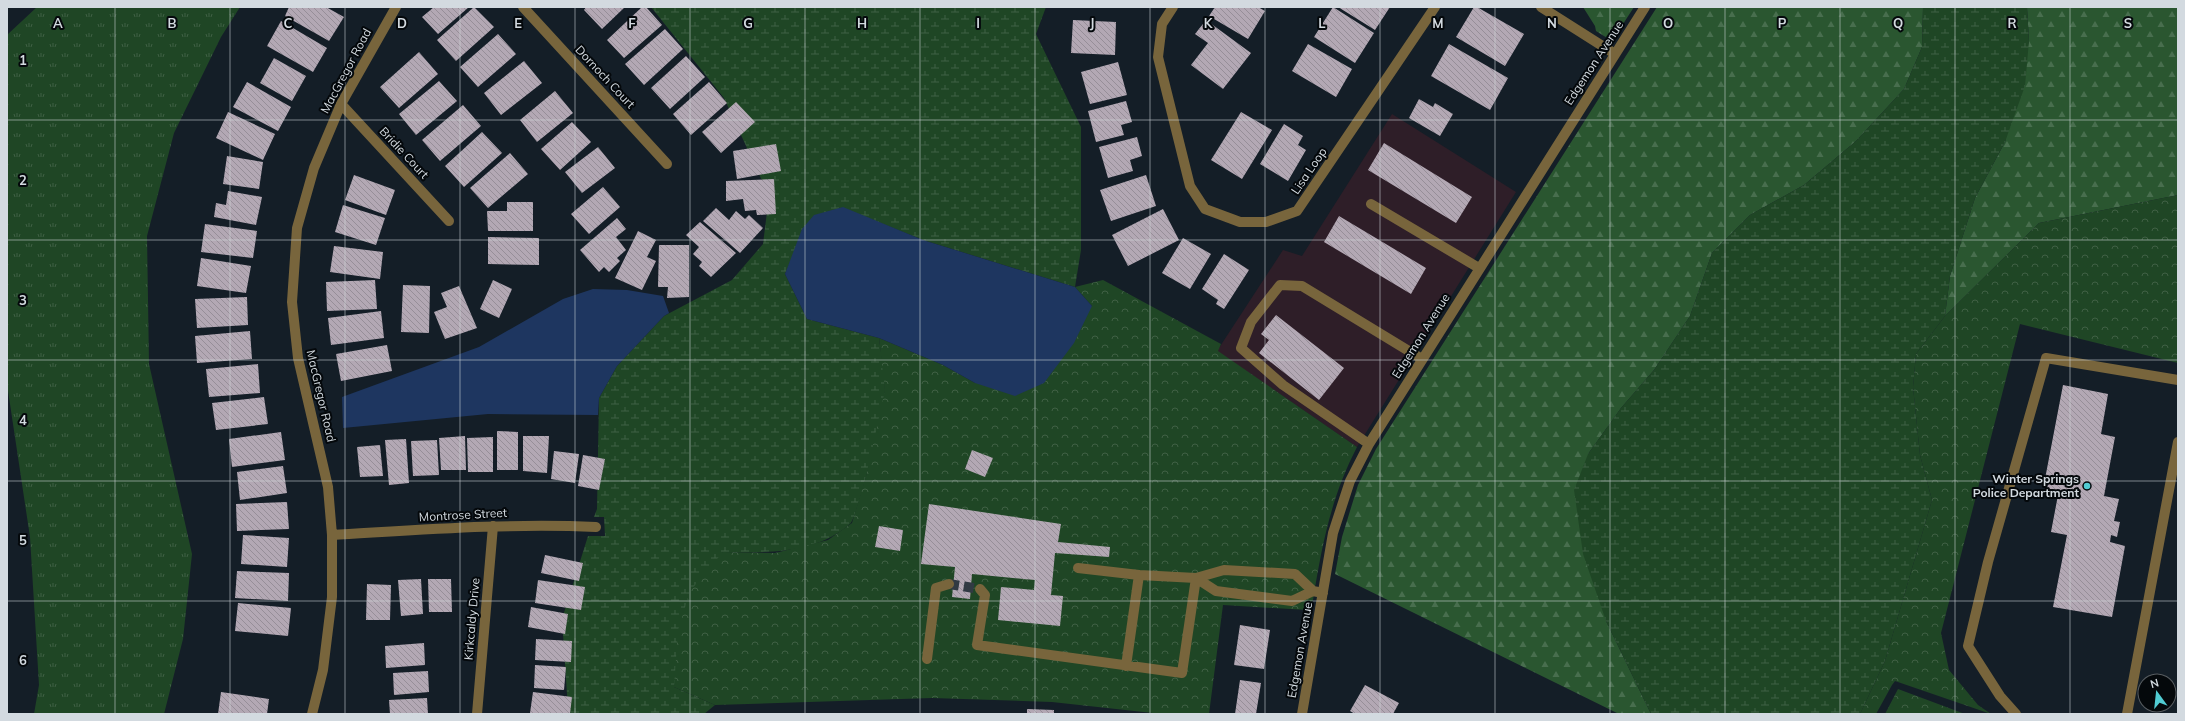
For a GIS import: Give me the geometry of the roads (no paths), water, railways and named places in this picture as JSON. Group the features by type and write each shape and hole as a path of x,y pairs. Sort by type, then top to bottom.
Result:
{"street":[{"name":"MacGregor Road","path":"312,714 322,670 332,597 332,534 328,488 298,358 292,302 297,228 314,168 341,104 396,7"},
{"name":"Dornoch Court","path":"523,7 668,164"},
{"name":"Lisa Loop","path":"1173,7 1162,24 1158,57 1190,186 1205,209 1240,222 1266,222 1297,211 1435,7"},
{"path":"1541,7 1615,54"},
{"name":"Edgemon Avenue","path":"1302,714 1318,592 1350,481 1369,444 1645,7"},
{"name":"Bridie Court","path":"341,104 449,221"},
{"path":"1371,204 1479,268"},
{"path":"1369,444 1283,386 1241,348 1251,322 1280,286 1302,286 1422,359"},
{"path":"2016,714 2000,696 1968,646 1988,562 2046,358 2178,380"},
{"path":"2127,714 2178,442"},
{"name":"Montrose Street","path":"332,534 538,524 596,527"},
{"name":"Kirkcaldy Drive","path":"477,714 493,526"},
{"path":"1078,568 1139,576 1196,578 1224,570 1295,574 1318,592"},
{"path":"1126,666 1139,576"},
{"path":"1196,578 1216,591 1292,601 1318,592"},
{"path":"980,589 985,595 977,645 1182,673 1196,578"},
{"path":"927,659 936,588 949,584"}],"water":[{"path":"843,207 923,240 1075,287 1092,306 1074,343 1044,383 1015,396 975,383 943,365 879,338 807,319 785,274 802,229 814,215"},
{"path":"593,289 627,290 663,296 669,313 664,316 617,366 599,398 598,415 488,414 343,428 342,397 479,347 563,299"}],"tunnel":[{"path":"949,584 980,589"}],"place":[{"name":"Winter Springs Police Department","path":"2087,486"}]}
